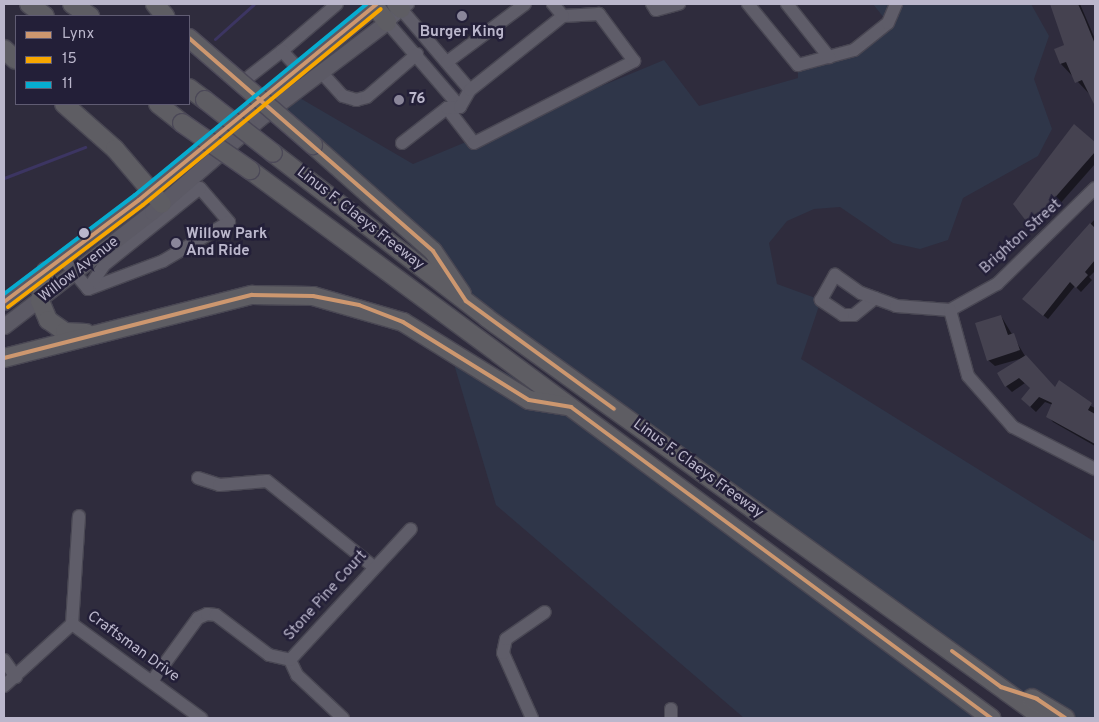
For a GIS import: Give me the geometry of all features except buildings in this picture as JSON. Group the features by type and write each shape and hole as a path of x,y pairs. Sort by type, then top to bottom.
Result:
{"highway":[{"path":"29,4 44,15"},
{"path":"72,4 88,15"},
{"path":"155,4 164,15"},
{"path":"375,4 387,22"},
{"path":"190,39 313,145 432,252 466,301"},
{"path":"4,49 15,59"},
{"name":"Linus F. Claeys Freeway","path":"190,89 487,318 1043,718"},
{"path":"65,105 115,149 162,204"},
{"name":"Linus F. Claeys Freeway","path":"159,105 250,170 991,718"},
{"path":"46,271 40,301 48,320 65,332 99,334"},
{"path":"4,358 252,295 314,296 403,322 528,400 571,407"},
{"path":"1000,686 1037,700 1065,718"}],"main road":[{"name":"Willow Avenue","path":"4,302 150,191 375,4"},
{"name":"Willow Avenue","path":"4,326 40,301 162,204 260,118 387,22"}],"street":[{"path":"250,76 337,4"},
{"path":"447,62 524,4"},
{"path":"553,4 563,16"},
{"path":"652,4 656,10 679,4"},
{"path":"748,4 798,65 854,50 888,23 896,4"},
{"path":"787,4 829,57"},
{"path":"402,6 470,90"},
{"name":"Willow Avenue","path":"387,22 402,6"},
{"path":"387,22 417,54 453,107 474,143 634,61 599,14 563,16 470,90 453,107 402,143"},
{"path":"282,51 299,69"},
{"path":"322,73 343,96 356,100 367,97 417,54"},
{"path":"200,188 229,222 163,261 88,289 104,265 200,188"},
{"name":"Brighton Street","path":"950,310 998,284 1095,188"},
{"path":"63,259 88,289"},
{"path":"875,298 896,306 950,310 968,376 1014,427 1095,469"},
{"path":"198,478 219,485 267,481 374,567"},
{"path":"72,624 79,516"},
{"name":"Stone Pine Court","path":"152,681 198,618 207,614 216,615 269,655 290,660 411,529"},
{"path":"532,718 503,653 506,639 545,612"},
{"name":"Craftsman Drive","path":"4,686 16,677 64,627 72,624 201,718"},
{"path":"4,660 16,677"},
{"path":"290,660 297,675 343,718"}],"shaded area":[{"path":"873,4 1031,4 1049,36 1034,79 1052,129 1038,156 963,198 948,240 920,249 893,243 840,207 814,209 787,221 769,243 777,284 821,300 801,359 1095,542 1095,718 1065,718 1001,687 487,318 449,272 271,110 293,94 413,164 664,60 699,106 798,78 798,65 854,50 888,23"},
{"path":"448,344 574,407 989,718 744,718 496,505"}],"waterway":[{"path":"215,39 254,4"},
{"path":"4,178 85,147"}],"transit line":[{"name":"11","path":"4,294 135,195 367,4"},
{"name":"Lynx","path":"4,302 139,200 377,4"},
{"name":"15","path":"8,307 143,205 381,9"},
{"name":"Lynx","path":"190,39 433,251 466,301 614,409"},
{"name":"Lynx","path":"4,358 252,295 313,296 359,305 403,322 529,400 571,407 991,718"},
{"name":"Lynx","path":"952,651 1001,687 1037,699 1065,718"}],"place":[{"name":"Burger King","path":"462,16"},
{"name":"76","path":"399,100"},
{"name":"Willow Park And Ride","path":"176,243"}]}
